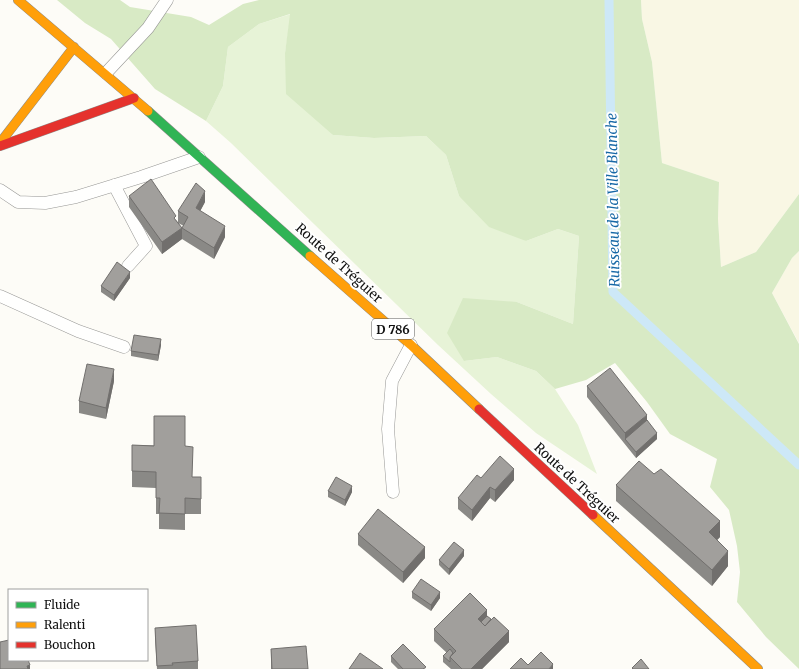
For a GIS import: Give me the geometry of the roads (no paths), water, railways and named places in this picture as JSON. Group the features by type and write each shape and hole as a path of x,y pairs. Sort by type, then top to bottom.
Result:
{"main road":[{"name":"Route de Tréguier","path":"18,0 134,98 411,345 758,669"},
{"path":"0,145 74,47"},
{"path":"0,145 134,98"}],"lane":[{"path":"106,74 148,28 166,0"},
{"path":"0,190 18,202 45,203 76,197 199,156"},
{"path":"114,185 146,246 128,266"},
{"path":"0,296 78,331 124,347"},
{"path":"393,492 388,429 392,381 411,345"}],"waterway":[{"name":"Ruisseau de la Ville Blanche","path":"609,0 613,292 799,465"}]}
